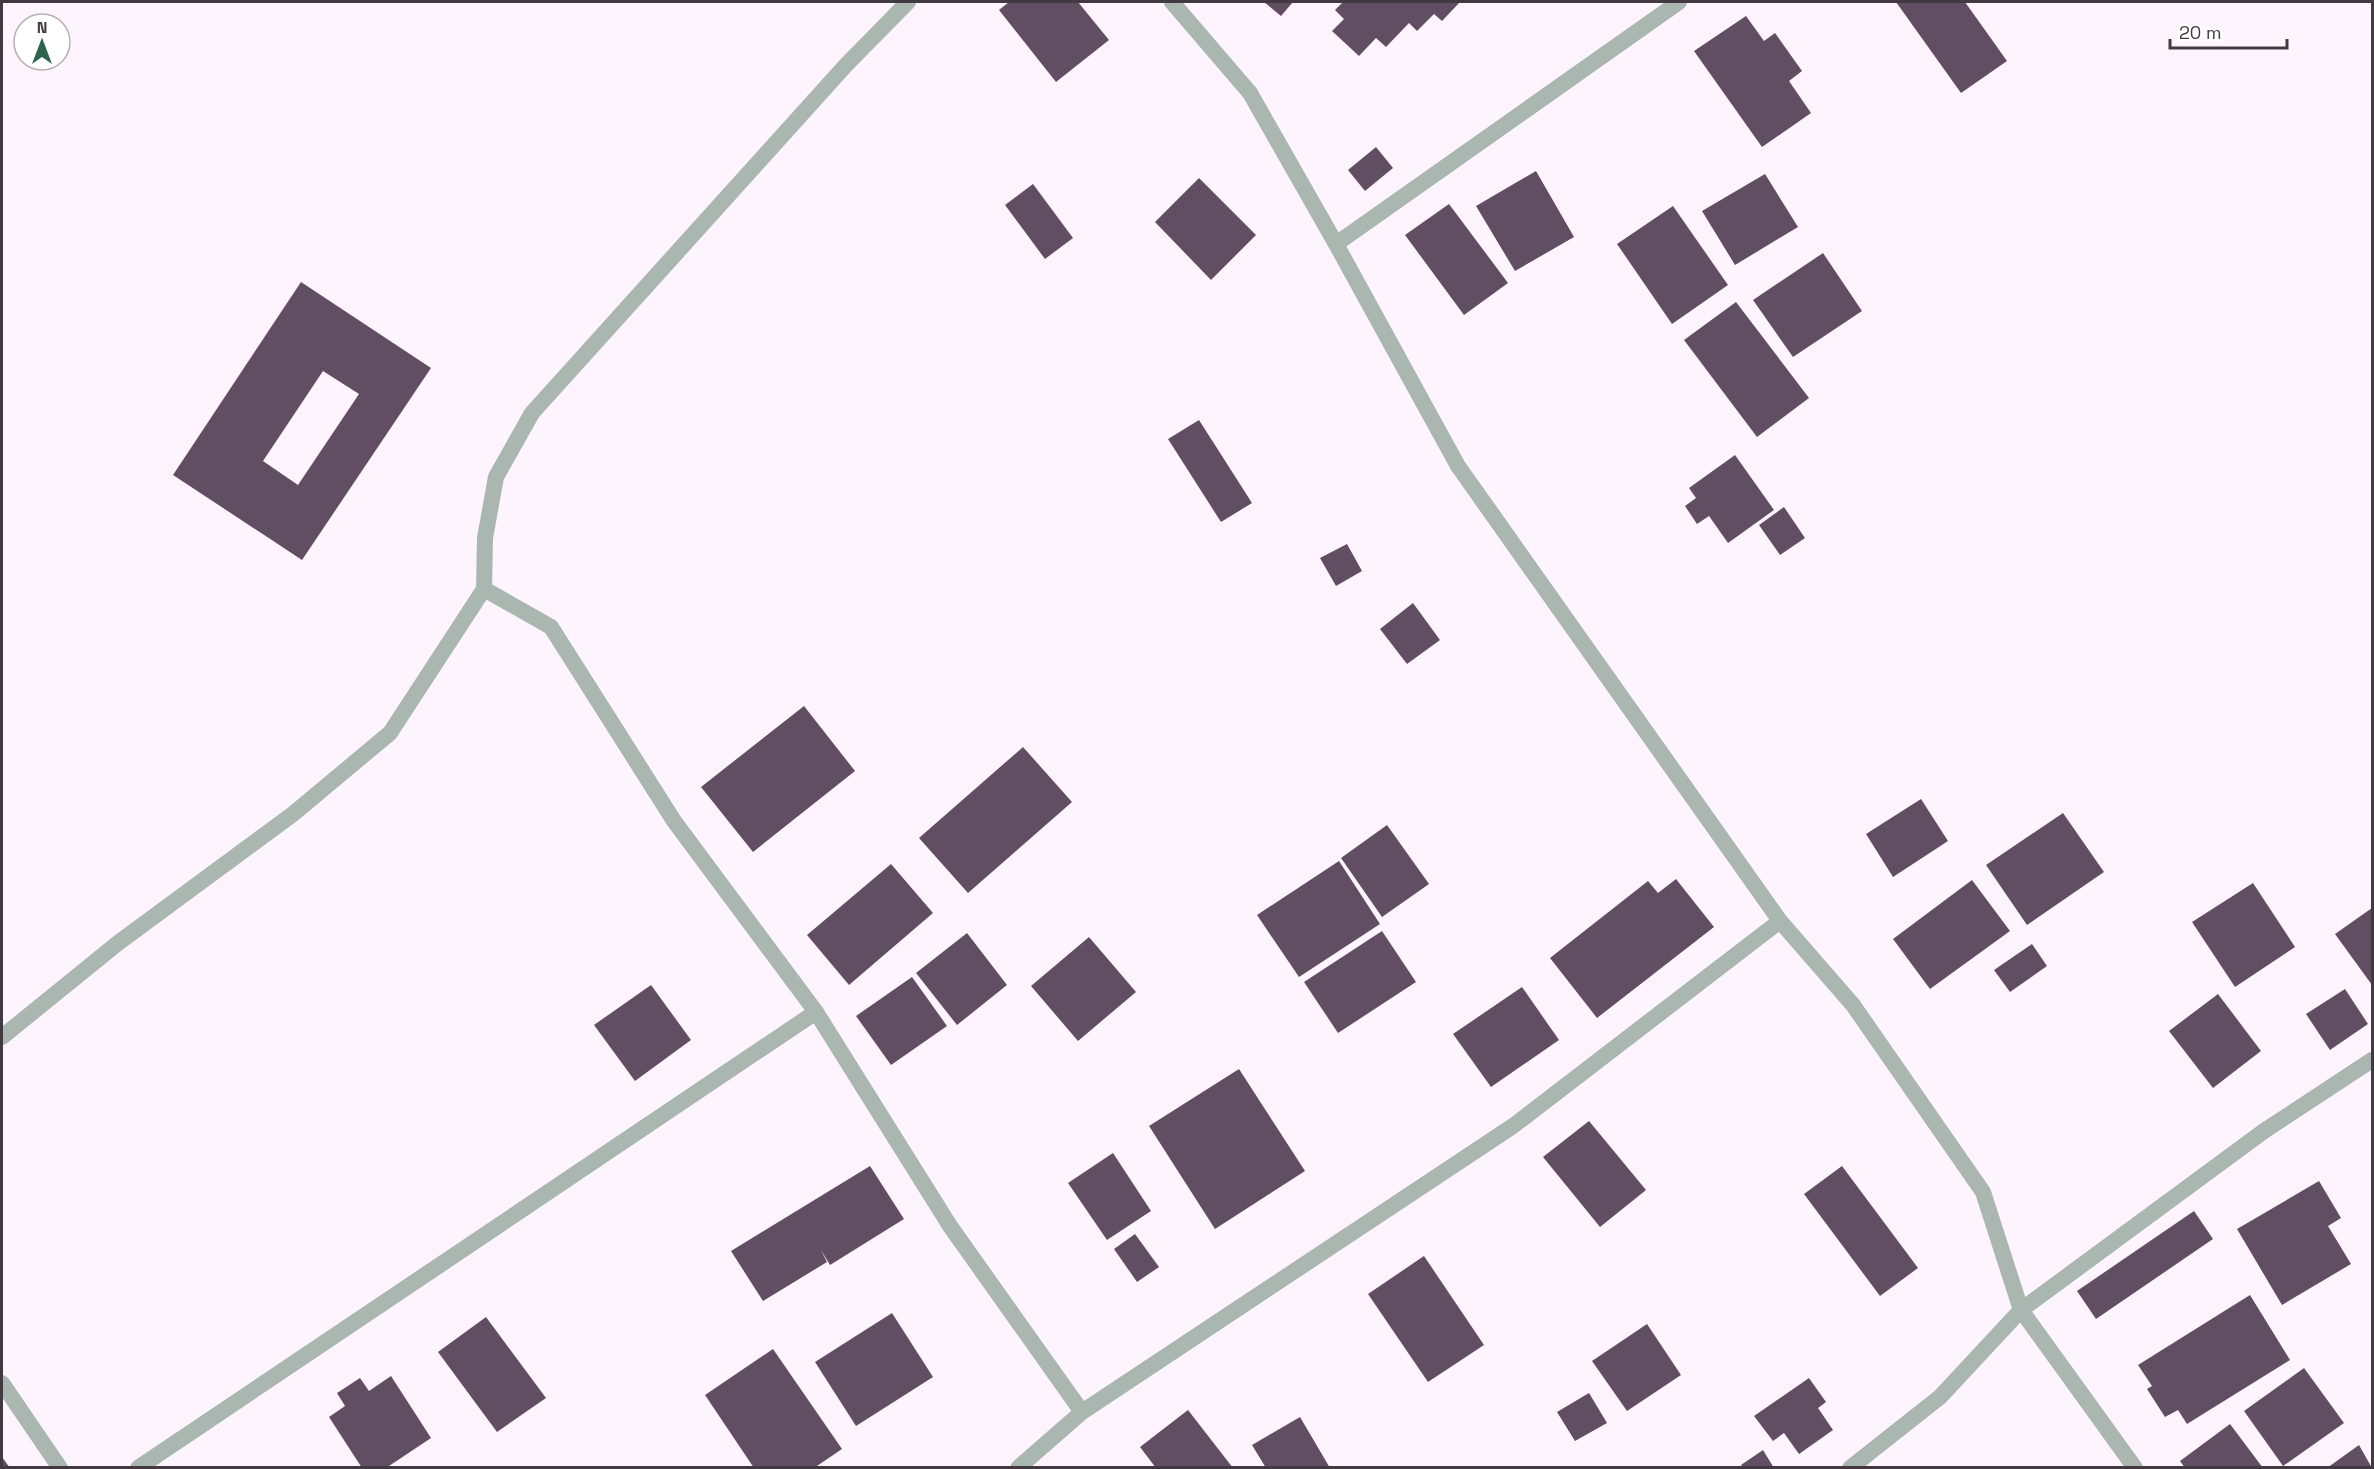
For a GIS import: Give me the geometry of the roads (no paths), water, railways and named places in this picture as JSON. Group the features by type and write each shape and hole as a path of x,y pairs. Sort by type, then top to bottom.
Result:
{"street":[{"path":"2,1037 118,943 293,814 390,733 484,589 485,538 496,477 532,413 846,65 908,2"},
{"path":"1172,2 1250,93 1458,466 1780,921 1853,1005 1983,1192 2021,1310 2135,1467"},
{"path":"1336,244 1679,2"},
{"path":"484,589 551,627 674,821 816,1012 950,1226 1082,1412"},
{"path":"1018,1467 1082,1412 1513,1126 1780,921"},
{"path":"138,1467 816,1012"},
{"path":"1850,1467 1940,1397 2021,1310 2264,1131 2373,1060"},
{"path":"2,1383 60,1467"}]}
